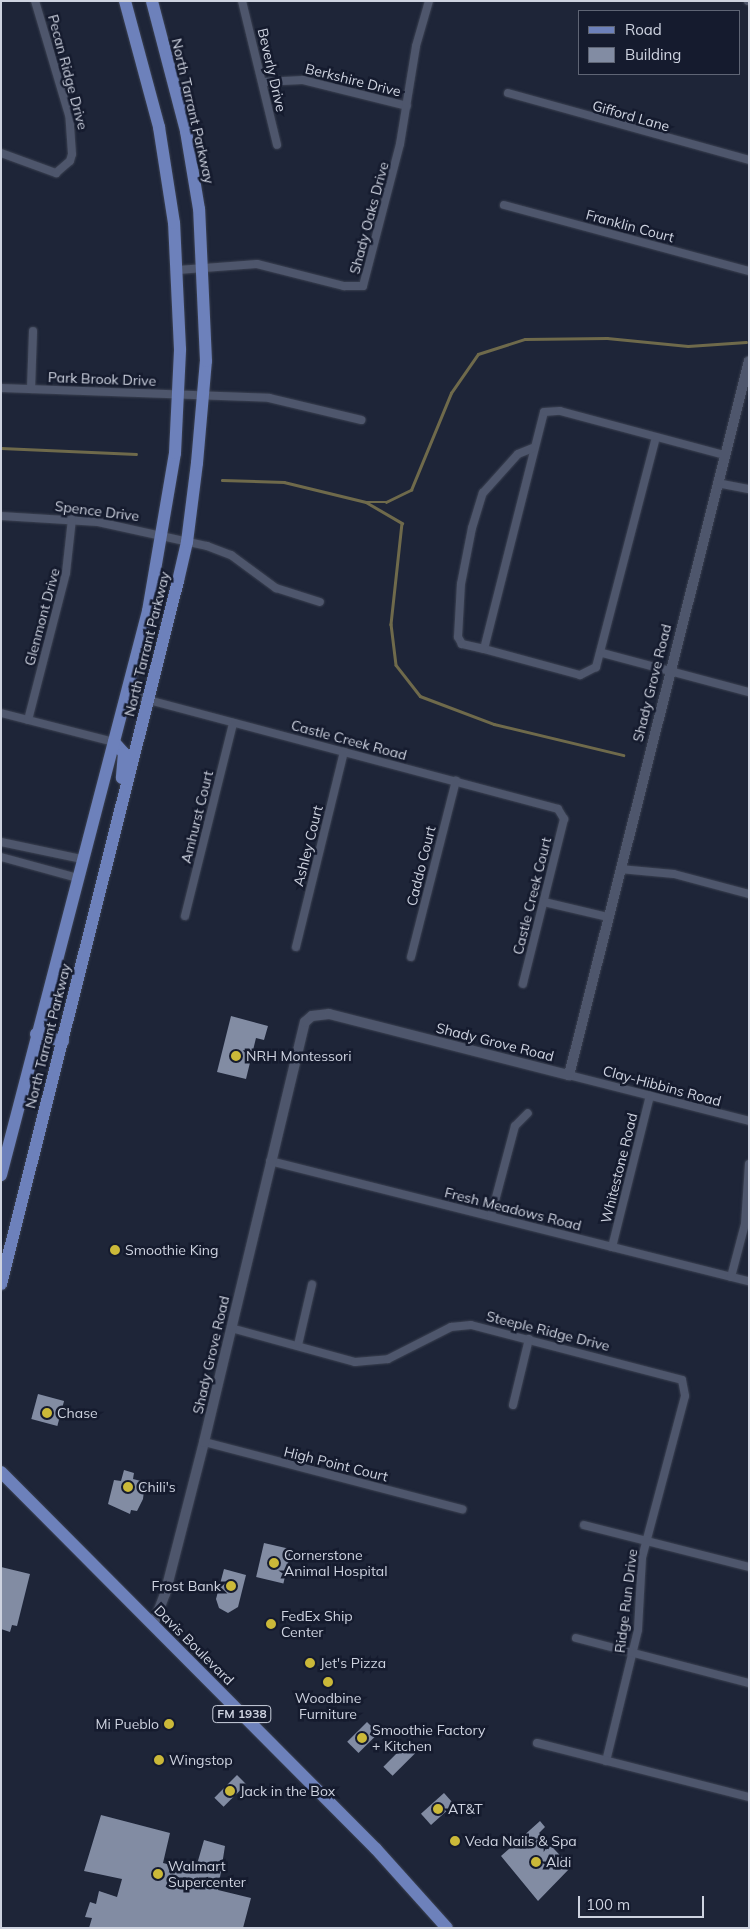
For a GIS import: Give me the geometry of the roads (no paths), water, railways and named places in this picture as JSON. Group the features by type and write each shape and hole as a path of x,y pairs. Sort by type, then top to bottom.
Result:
{"main road":[{"name":"North Tarrant Parkway","path":"1,1175 36,1034 114,742 164,535 179,395 178,270 159,127 125,1"},
{"name":"North Tarrant Parkway","path":"1,1284 149,700 187,542 203,396 204,266 195,174 152,1"},
{"path":"114,742 121,746 125,762 117,795 115,832"},
{"path":"36,1034 63,1041"},
{"name":"Davis Boulevard","path":"4,1477 370,1843 447,1928"}],"street":[{"name":"Pecan Ridge Drive","path":"1,153 56,173 70,161 72,130 35,1"},
{"name":"Beverly Drive","path":"242,1 278,145"},
{"name":"Shady Oaks Drive","path":"178,270 204,266 257,264 344,286 363,286 368,278 407,106 416,46 430,1"},
{"name":"Berkshire Drive","path":"263,82 303,80 407,106"},
{"name":"Gifford Lane","path":"508,93 749,160"},
{"name":"Franklin Court","path":"504,205 749,271"},
{"path":"31,389 34,331"},
{"name":"Shady Grove Road","path":"153,1625 165,1594 204,1442 270,1161 305,1022 319,1014 569,1075 748,364"},
{"name":"Park Brook Drive","path":"1,388 269,398 361,420"},
{"path":"484,649 533,448 544,412 553,410 724,455"},
{"path":"533,448 518,454 483,493 472,528 461,584 458,637 462,644 580,675 596,667 602,653 656,437"},
{"path":"717,484 749,489"},
{"name":"Spence Drive","path":"1,516 72,518 164,535 231,555 276,588 320,602"},
{"name":"Glenmont Drive","path":"28,720 66,573 72,518"},
{"path":"602,653 749,692"},
{"name":"Castle Creek Road","path":"126,694 554,806 563,813"},
{"path":"1,713 114,742"},
{"name":"Amhurst Court","path":"185,916 233,723"},
{"name":"Ashley Court","path":"296,946 344,752"},
{"name":"Caddo Court","path":"411,957 456,781"},
{"name":"Castle Creek Court","path":"523,984 544,902 563,813"},
{"path":"1,842 30,846 82,859"},
{"path":"25,863 30,846"},
{"path":"1,857 78,878"},
{"path":"620,869 674,874 749,894"},
{"path":"544,902 608,917"},
{"name":"Clay-Hibbins Road","path":"569,1075 749,1121"},
{"name":"Whitestone Road","path":"612,1247 650,1096"},
{"path":"491,1216 515,1126 528,1113"},
{"name":"Fresh Meadows Road","path":"270,1161 749,1281"},
{"path":"732,1277 745,1224 749,1164"},
{"path":"298,1345 312,1285"},
{"name":"Steeple Ridge Drive","path":"231,1328 356,1362 388,1359 451,1327 489,1328 674,1376 684,1386"},
{"path":"513,1405 529,1339"},
{"name":"Ridge Run Drive","path":"606,1761 634,1653 646,1540 684,1386"},
{"name":"High Point Court","path":"204,1442 462,1509"},
{"path":"584,1525 749,1567"},
{"path":"576,1638 749,1683"},
{"path":"537,1743 749,1797"}],"waterway":[{"path":"366,502 386,502 411,490 451,393 478,354 525,339 607,338 688,346 746,342"},
{"path":"1,448 136,454"},
{"path":"222,480 284,482 366,502 402,523 391,624 396,665 420,696 494,724 623,755"}],"place":[{"name":"NRH Montessori","path":"236,1056"},
{"name":"Smoothie King","path":"115,1250"},
{"name":"Chase","path":"47,1413"},
{"name":"Chili's","path":"128,1487"},
{"name":"Cornerstone Animal Hospital","path":"274,1563"},
{"name":"Frost Bank","path":"231,1586"},
{"name":"FedEx Ship Center","path":"271,1624"},
{"name":"Jet's Pizza","path":"310,1663"},
{"name":"Woodbine Furniture","path":"328,1682"},
{"name":"Mi Pueblo","path":"169,1724"},
{"name":"Smoothie Factory + Kitchen","path":"362,1738"},
{"name":"Wingstop","path":"159,1760"},
{"name":"Jack in the Box","path":"230,1791"},
{"name":"AT&T","path":"438,1809"},
{"name":"Veda Nails & Spa","path":"455,1841"},
{"name":"Aldi","path":"536,1862"},
{"name":"Walmart Supercenter","path":"158,1874"}]}
